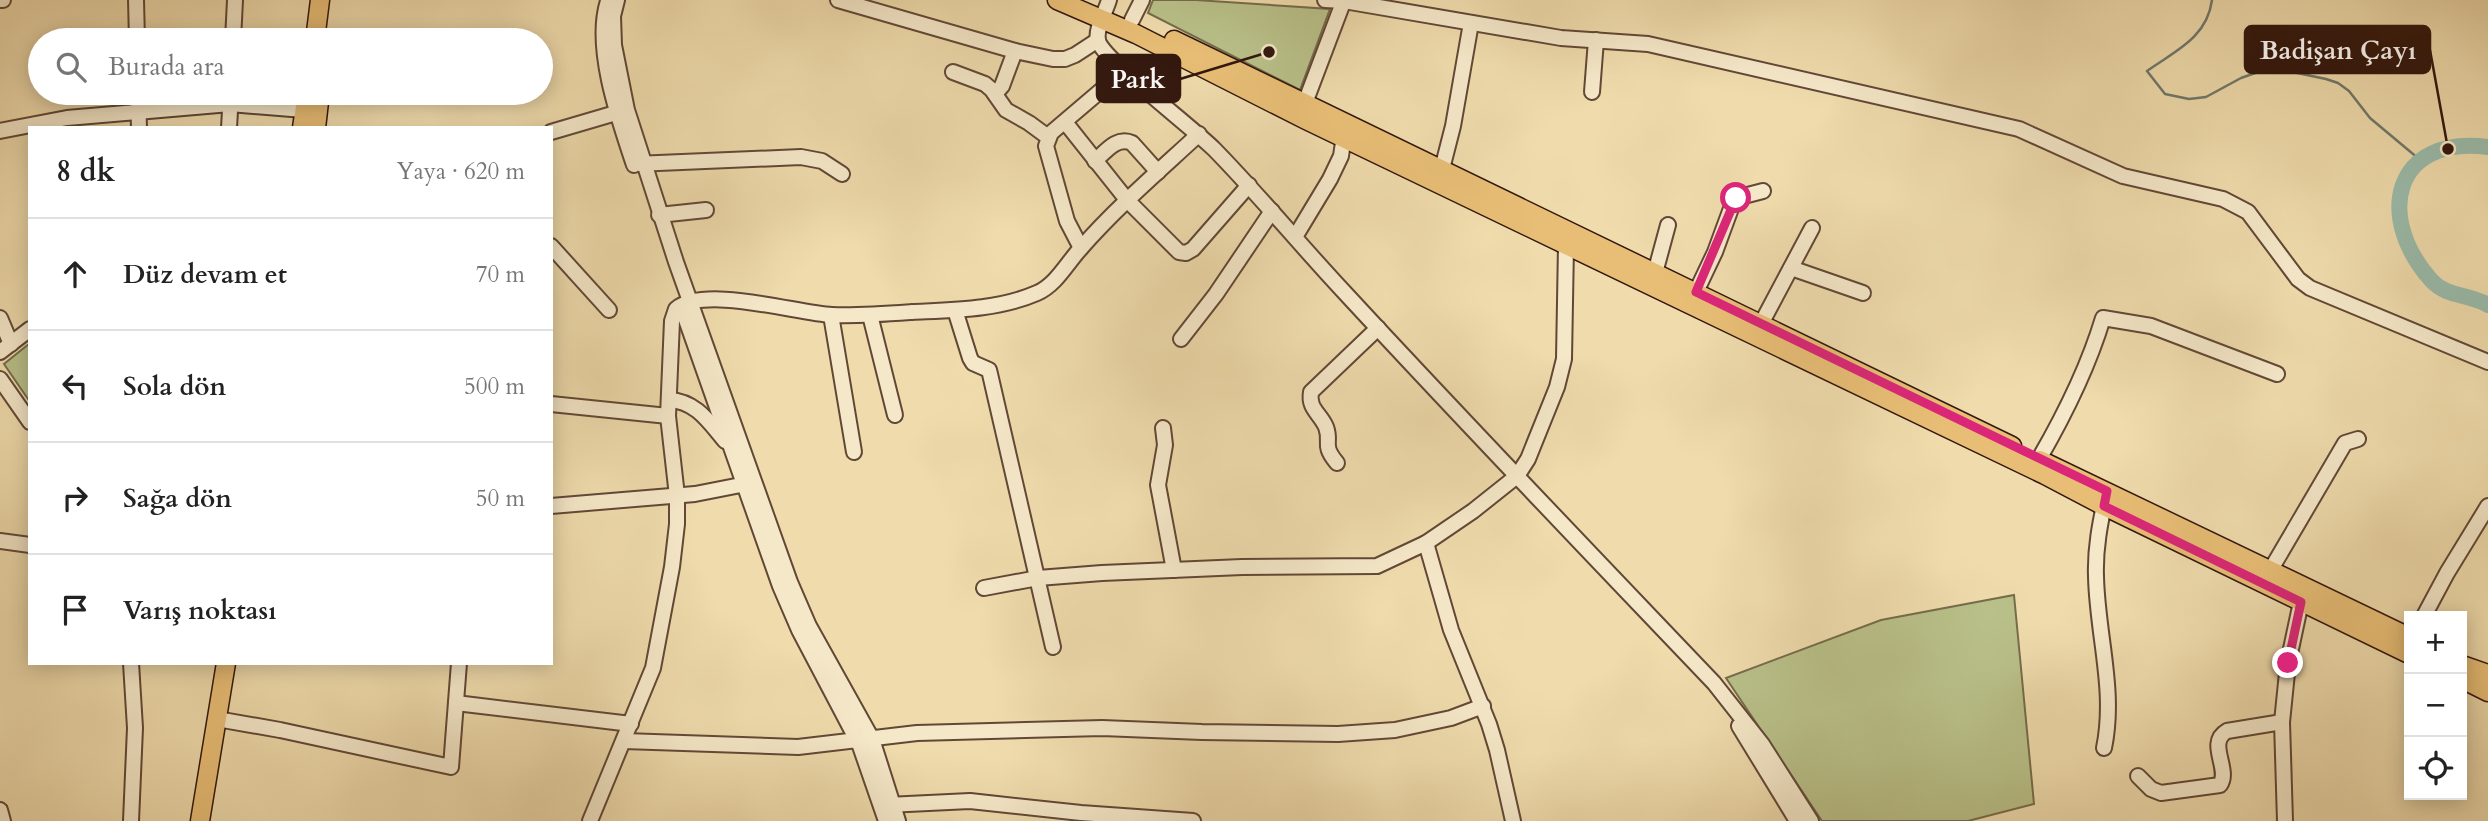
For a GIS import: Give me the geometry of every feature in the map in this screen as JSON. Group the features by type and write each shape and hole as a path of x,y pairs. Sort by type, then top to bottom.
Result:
{"main road":[{"path":"316,28 320,0"},
{"path":"328,28 331,0"},
{"path":"1057,0 1106,10 2032,469 2270,571 2404,645"},
{"path":"1077,0 1132,20 1305,103 1345,130 1442,169 1568,238 1696,292 2039,459 2105,499 2301,602 2404,645"},
{"path":"316,126 319,105"},
{"path":"189,821 214,665"},
{"path":"200,821 226,665"},
{"path":"2467,666 2488,674"},
{"path":"2467,682 2488,692"}],"street":[{"path":"136,0 137,28"},
{"path":"234,28 235,0"},
{"path":"608,0 604,14 603,46 685,303 750,484 790,582 864,740 888,805 898,821"},
{"path":"618,0 613,16 614,45 622,111"},
{"path":"838,0 1015,51 1053,59 1065,59 1098,40 1106,10"},
{"path":"1132,20 1142,0"},
{"path":"1325,0 1561,38 1648,44 2019,129 2123,176 2223,199 2248,212 2298,279 2310,288 2488,362"},
{"path":"1305,103 1344,1"},
{"path":"1442,169 1453,126 1471,23"},
{"path":"1098,40 1125,70 1199,134 1249,185 1378,328 1714,683 1762,744 1811,821"},
{"path":"1592,92 1596,40"},
{"path":"995,94 1002,86 1015,51"},
{"path":"1081,248 1066,221 1046,146 1048,137 1125,70"},
{"path":"953,72 985,84 1006,110 1048,137"},
{"path":"0,131 46,121 139,120 202,105"},
{"path":"229,126 231,105"},
{"path":"274,105 304,110"},
{"path":"553,131 622,111"},
{"path":"1065,122 1127,200 1175,250 1186,253 1193,249 1249,185"},
{"path":"1295,237 1341,156 1345,130"},
{"path":"590,821 653,668 672,567 677,495 668,416 671,340 676,309 685,303 735,300 831,315 870,315 955,310 1000,304 1041,292 1127,200 1199,134"},
{"path":"1095,161 1116,143 1126,140 1132,143 1158,172"},
{"path":"639,163 801,157 822,161 842,174"},
{"path":"639,163 659,215 685,303"},
{"path":"1696,292 1736,198 1763,191"},
{"path":"659,215 706,210"},
{"path":"1181,339 1216,294 1272,211"},
{"path":"1655,273 1668,225"},
{"path":"1761,324 1812,228"},
{"path":"984,588 1038,578 1174,570 1377,566 1426,543 1517,476 1528,459 1564,359 1568,238"},
{"path":"553,250 609,310"},
{"path":"1791,268 1863,293"},
{"path":"955,310 970,358 974,363 986,367 990,374 1053,647"},
{"path":"831,315 854,453"},
{"path":"870,315 895,415"},
{"path":"0,318 5,348 28,331"},
{"path":"2039,459 2067,409 2096,342 2103,318 2151,326 2277,374"},
{"path":"1337,463 1326,448 1325,425 1311,405 1311,392 1378,328"},
{"path":"671,340 697,336"},
{"path":"697,336 731,447 750,484"},
{"path":"0,379 28,419"},
{"path":"669,400 682,400 695,407 731,447"},
{"path":"553,404 668,416"},
{"path":"1163,428 1165,445 1158,485 1174,570"},
{"path":"2270,571 2346,443 2358,439"},
{"path":"553,506 677,495 750,484"},
{"path":"2104,748 2109,705 2096,576 2098,538 2105,499"},
{"path":"2427,611 2488,506"},
{"path":"0,541 28,545"},
{"path":"1426,543 1451,630 1483,706 1497,750 1513,821"},
{"path":"2285,821 2281,722 2288,663 2301,602"},
{"path":"131,665 135,728 131,821"},
{"path":"217,719 451,767 459,665"},
{"path":"1714,683 1797,821"},
{"path":"456,704 631,724"},
{"path":"624,741 797,747 917,733 1102,728 1338,734 1395,730 1451,718 1483,706"},
{"path":"2138,776 2151,789 2161,793 2220,785 2224,778 2218,742 2222,734 2281,722"},
{"path":"888,805 970,801 1193,821"},
{"path":"886,821 888,805"},
{"path":"0,810 2,821"}],"green space":[{"path":"1153,0 1196,0 1330,9 1300,90 1148,13"},
{"path":"28,345 28,399 4,364"},
{"path":"2014,595 2034,804 1968,821 1822,821 1726,678 1881,620"}],"waterway":[{"path":"2212,0 2209,13 2197,34 2179,50 2147,71 2165,94 2189,99 2206,97 2258,72 2283,70 2326,79 2349,91 2370,118 2419,159"},
{"path":"2488,147 2456,147 2431,154 2413,167 2403,185 2399,207 2403,231 2413,256 2431,280 2444,290 2488,305"}],"place":[{"name":"Park","path":"1269,52"},
{"name":"Badişan Çayı","path":"2448,149"}],"route":[{"path":"1736,198 1696,292 2107,491 2104,506 2301,602 2288,663"}]}
